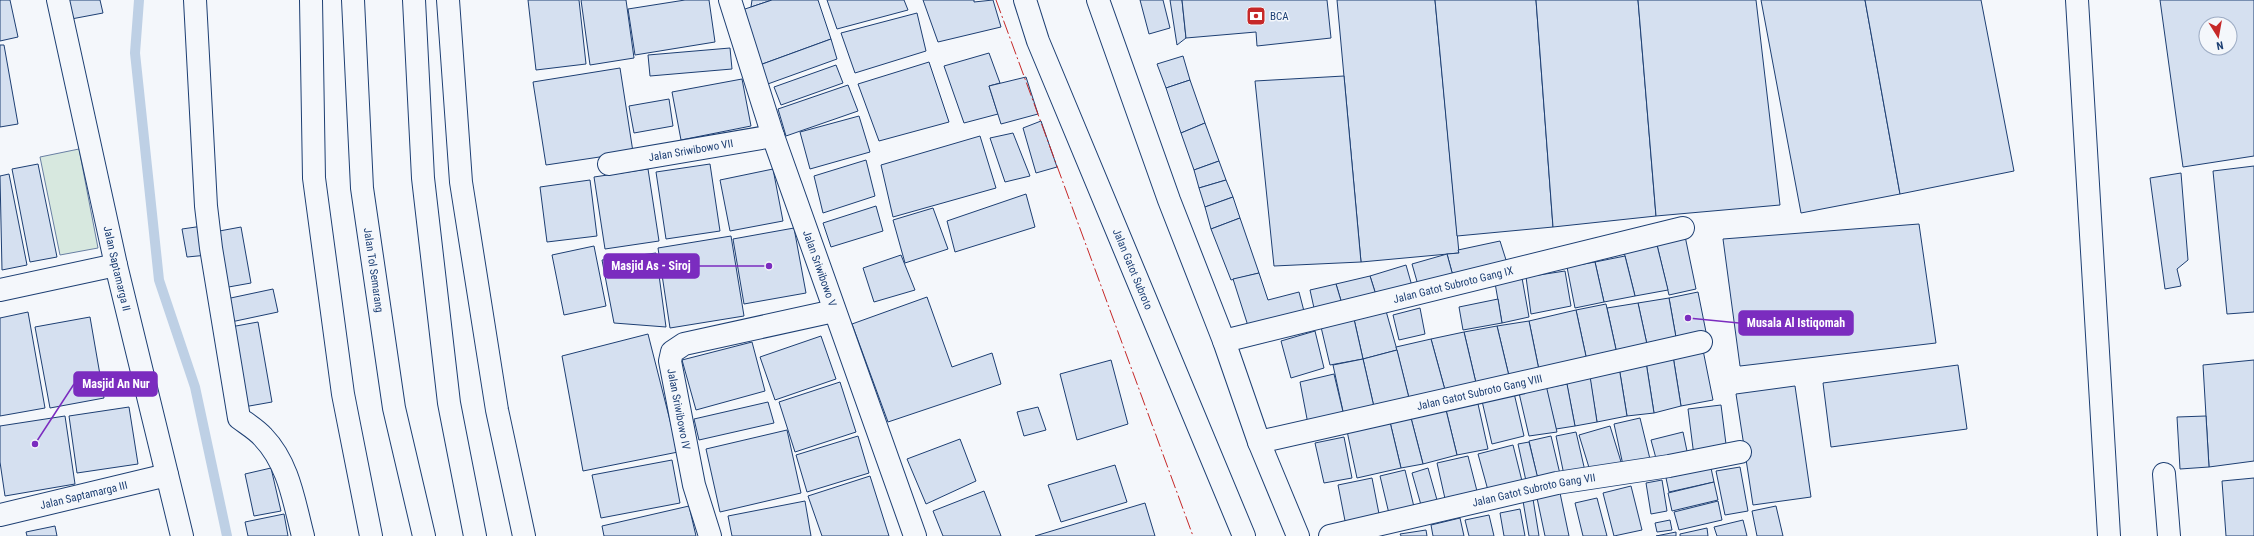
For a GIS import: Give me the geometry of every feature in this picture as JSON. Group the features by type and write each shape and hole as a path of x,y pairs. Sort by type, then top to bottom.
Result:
{"main road":[{"name":"Jalan Saptamarga II","path":"58,0 116,265 182,536"},
{"path":"195,0 206,206 211,248 239,418 263,436 280,460 291,487 303,536"},
{"path":"311,0 314,178 343,394 371,536"},
{"name":"Jalan Tol Semarang","path":"353,0 362,188 394,408 424,536"},
{"path":"414,0 423,178 447,387 475,536"},
{"path":"448,0 461,182 497,410 524,536"},
{"name":"Jalan Sriwibowo V","path":"730,0 773,136 915,536"},
{"name":"Jalan Gatot Subroto","path":"1025,0 1038,41 1244,536"},
{"path":"1098,0 1169,200 1224,341 1259,442 1298,536"},
{"path":"2077,0 2109,536"},
{"name":"Jalan Sriwibowo VII","path":"609,164 773,136"},
{"name":"Jalan Gatot Subroto Gang IX","path":"1224,341 1683,228"},
{"path":"0,290 116,265"},
{"name":"Jalan Sriwibowo IV","path":"710,536 694,485 670,361 672,352 684,344 834,311"},
{"name":"Jalan Gatot Subroto Gang VIII","path":"1259,442 1701,342"},
{"name":"Jalan Gatot Subroto Gang VII","path":"1330,536 1557,483 1669,466 1740,452"},
{"path":"2164,474 2169,536"},
{"name":"Jalan Saptamarga III","path":"0,515 167,475"}],"shaded area":[{"path":"79,149 98,248 60,255 40,157"}],"building":[{"path":"0,0 10,0 18,37 0,41"},
{"path":"62,0 100,0 103,13 66,20"},
{"path":"528,0 579,0 586,64 536,70"},
{"path":"581,0 626,0 634,58 590,65"},
{"path":"685,0 709,0 715,42 635,55 628,9"},
{"path":"752,0 772,0 751,7"},
{"path":"772,0 818,0 831,39 757,66 739,11"},
{"path":"827,0 904,0 908,10 837,29"},
{"path":"923,0 974,0 974,2 993,0 1001,27 938,42"},
{"path":"1140,0 1163,0 1170,28 1149,34"},
{"path":"1170,0 1182,0 1186,38 1177,45"},
{"name":"BCA","path":"1182,0 1327,0 1331,38 1257,46 1256,32 1186,38"},
{"path":"1337,0 1435,0 1459,253 1361,262"},
{"path":"1435,0 1536,0 1553,227 1457,236"},
{"path":"1536,0 1638,0 1656,216 1553,227"},
{"path":"1638,0 1756,0 1780,205 1656,216"},
{"path":"1761,0 1865,0 1900,194 1801,213"},
{"path":"1865,0 1981,0 2014,171 1900,194"},
{"path":"2160,0 2254,0 2254,156 2183,167"},
{"path":"917,13 926,51 855,73 841,33"},
{"path":"831,39 837,59 765,85 757,66"},
{"path":"0,45 4,45 18,124 0,127"},
{"path":"730,48 732,69 650,76 648,55"},
{"path":"989,53 1000,83 989,86 998,114 964,123 944,66"},
{"path":"1183,56 1190,80 1166,88 1157,64"},
{"path":"929,62 949,122 879,141 858,84"},
{"path":"836,65 843,83 781,105 774,87"},
{"path":"620,68 633,152 546,165 533,82"},
{"path":"1344,76 1361,262 1274,266 1255,81"},
{"path":"1026,77 1038,114 1001,124 989,86"},
{"path":"742,79 751,126 681,140 672,92"},
{"path":"1190,80 1205,123 1181,133 1166,88"},
{"path":"848,85 858,111 786,136 778,109"},
{"path":"669,99 673,126 634,133 629,106"},
{"path":"859,116 870,152 810,169 800,132"},
{"path":"1041,121 1057,167 1036,173 1023,128"},
{"path":"1205,123 1219,161 1194,170 1181,133"},
{"path":"1013,133 1030,176 1005,182 990,138"},
{"path":"980,136 996,188 893,217 881,165"},
{"path":"866,160 875,196 823,213 814,176"},
{"path":"1219,161 1226,180 1199,188 1194,170"},
{"path":"38,164 57,257 30,262 12,169"},
{"path":"710,164 720,231 666,239 656,172"},
{"path":"2254,166 2254,312 2227,314 2213,171"},
{"path":"648,169 659,241 605,249 594,177"},
{"path":"773,169 783,221 730,231 720,180"},
{"path":"2181,173 2188,260 2177,269 2181,286 2165,289 2150,178"},
{"path":"9,174 27,265 2,270 0,176"},
{"path":"590,180 597,236 547,242 540,187"},
{"path":"1226,180 1233,197 1205,207 1199,188"},
{"path":"1026,194 1035,227 955,252 947,221"},
{"path":"1233,197 1240,218 1211,229 1205,207"},
{"path":"876,206 883,231 831,247 823,223"},
{"path":"933,208 948,249 905,263 893,220"},
{"path":"1240,218 1259,273 1231,280 1211,229"},
{"path":"1919,224 1936,343 1740,366 1723,239"},
{"path":"203,226 208,255 187,257 182,229"},
{"path":"241,227 251,283 223,288 214,232"},
{"path":"794,228 806,293 744,304 733,239"},
{"path":"731,236 744,316 670,328 658,248"},
{"path":"1685,236 1696,289 1669,295 1657,245"},
{"path":"1500,241 1507,263 1453,276 1447,254 1459,253 1458,250"},
{"path":"1657,245 1668,290 1635,296 1624,252"},
{"path":"594,246 606,306 564,315 552,255"},
{"path":"656,253 666,327 614,323 602,260"},
{"path":"1447,254 1453,276 1418,285 1412,264"},
{"path":"901,255 915,290 874,302 863,268"},
{"path":"1625,256 1635,296 1604,302 1595,262"},
{"path":"1595,262 1604,302 1575,308 1567,267"},
{"path":"1406,265 1412,286 1376,295 1370,276"},
{"path":"1565,271 1571,306 1531,314 1526,277"},
{"path":"1259,273 1268,300 1299,292 1305,315 1249,329 1233,279"},
{"path":"1370,276 1376,295 1342,304 1336,284"},
{"path":"1522,278 1529,317 1502,323 1495,283"},
{"path":"1336,284 1342,304 1314,308 1310,290"},
{"path":"273,289 278,312 231,322 226,299"},
{"path":"1698,292 1707,337 1677,343 1669,298"},
{"path":"927,297 952,367 992,353 1001,384 888,422 852,324"},
{"path":"1669,298 1677,343 1648,349 1638,303"},
{"path":"1498,299 1502,323 1463,330 1459,307"},
{"path":"1638,303 1648,349 1617,354 1607,308"},
{"path":"1606,304 1617,354 1587,361 1576,310"},
{"path":"1420,308 1425,334 1399,340 1393,315"},
{"path":"1576,310 1587,361 1539,370 1529,321"},
{"path":"1386,311 1397,350 1363,359 1354,319"},
{"path":"28,312 45,408 0,416 0,318"},
{"path":"90,317 104,398 50,408 35,327"},
{"path":"1354,319 1363,359 1330,365 1321,327"},
{"path":"1529,321 1539,370 1509,376 1497,326"},
{"path":"258,322 272,402 238,408 225,328"},
{"path":"1497,326 1509,376 1476,383 1464,332"},
{"path":"1315,331 1324,368 1291,378 1281,341"},
{"path":"1464,332 1476,383 1445,390 1431,339"},
{"path":"648,334 678,452 583,471 562,356"},
{"path":"821,336 836,379 775,400 760,357"},
{"path":"1431,339 1445,390 1409,398 1396,347"},
{"path":"752,342 765,391 696,410 682,360"},
{"path":"1397,350 1409,398 1374,407 1363,359"},
{"path":"1703,350 1713,400 1681,406 1673,356"},
{"path":"1673,356 1681,406 1654,413 1646,362"},
{"path":"1363,359 1374,407 1344,416 1333,365"},
{"path":"1111,360 1128,424 1077,440 1060,374"},
{"path":"2254,360 2254,461 2209,467 2203,365"},
{"path":"1646,362 1654,413 1627,416 1619,367"},
{"path":"1958,365 1967,429 1831,447 1823,383"},
{"path":"1619,367 1627,416 1597,422 1589,373"},
{"path":"1334,374 1344,416 1308,424 1300,382"},
{"path":"1590,376 1597,422 1575,426 1566,380"},
{"path":"840,382 856,432 795,452 779,402"},
{"path":"1567,384 1575,426 1556,429 1546,388"},
{"path":"1546,385 1557,432 1529,436 1519,393"},
{"path":"1795,386 1811,497 1753,505 1736,394"},
{"path":"1514,393 1524,436 1492,444 1482,401"},
{"path":"768,402 774,423 699,440 694,419"},
{"path":"1478,404 1488,449 1457,455 1446,410"},
{"path":"1721,405 1727,452 1694,456 1688,409"},
{"path":"129,407 138,464 77,473 69,416"},
{"path":"1038,407 1046,430 1024,436 1017,412"},
{"path":"1446,410 1457,455 1423,464 1411,418"},
{"path":"65,416 75,484 5,496 0,462 0,426"},
{"path":"2206,416 2209,467 2180,469 2177,417"},
{"path":"1411,418 1423,464 1401,468 1390,422"},
{"path":"1640,418 1650,459 1623,465 1614,424"},
{"path":"1390,422 1401,468 1357,478 1347,431"},
{"path":"1610,426 1622,465 1591,474 1579,435"},
{"path":"787,430 801,493 720,512 706,449"},
{"path":"1576,432 1585,471 1564,475 1556,436"},
{"path":"1683,432 1688,456 1657,462 1651,440"},
{"path":"858,436 869,473 807,492 796,455"},
{"path":"1551,436 1560,474 1538,480 1529,441"},
{"path":"1344,437 1352,478 1324,483 1315,443"},
{"path":"960,439 976,481 926,504 907,459"},
{"path":"1529,442 1538,479 1526,481 1518,444"},
{"path":"1513,445 1523,485 1489,494 1478,454"},
{"path":"1468,456 1478,495 1446,503 1437,463"},
{"path":"672,460 680,503 601,518 592,475"},
{"path":"1115,465 1127,502 1061,522 1048,485"},
{"path":"1740,467 1748,511 1725,515 1716,471"},
{"path":"271,468 281,511 254,516 245,474"},
{"path":"1428,468 1439,507 1423,512 1412,473"},
{"path":"1711,468 1714,482 1669,492 1666,478"},
{"path":"1405,470 1416,515 1391,522 1380,476"},
{"path":"870,476 889,536 822,536 808,496"},
{"path":"1372,478 1381,524 1347,531 1338,485"},
{"path":"2254,478 2254,536 2226,536 2222,481"},
{"path":"1662,480 1667,511 1651,514 1646,483"},
{"path":"1714,482 1718,500 1672,511 1668,493"},
{"path":"1631,486 1642,530 1614,536 1603,493"},
{"path":"984,491 1001,536 943,536 933,511"},
{"path":"1560,493 1569,536 1545,536 1537,498"},
{"path":"1597,498 1607,536 1583,536 1575,503"},
{"path":"1533,499 1539,536 1529,536 1523,501"},
{"path":"805,501 811,536 732,536 728,516"},
{"path":"1718,501 1722,520 1679,530 1674,512"},
{"path":"1145,503 1155,536 1035,536"},
{"path":"689,506 696,536 604,536 602,526"},
{"path":"1776,506 1783,536 1757,536 1752,511"},
{"path":"1520,509 1525,536 1504,536 1500,513"},
{"path":"284,514 288,536 248,536 245,522"},
{"path":"1489,515 1494,536 1469,536 1465,520"},
{"path":"1460,518 1464,536 1433,536 1431,525"},
{"path":"1670,520 1672,530 1657,532 1655,523"},
{"path":"1743,520 1747,536 1717,536 1714,527"},
{"path":"55,526 57,536 27,536 26,532"},
{"path":"1707,528 1708,536 1680,536 1680,534"},
{"path":"1426,530 1427,536 1401,536 1400,534"},
{"path":"1676,532 1676,536 1656,536"}],"waterway":[{"path":"139,0 135,53 159,280 195,387 227,536"}],"power":[{"path":"996,0 1193,536"}],"place":[{"name":"BCA","path":"1256,16"},
{"name":"Masjid As - Siroj","path":"769,266"},
{"name":"Musala Al Istiqomah","path":"1688,318"},
{"name":"Masjid An Nur","path":"35,444"}]}
